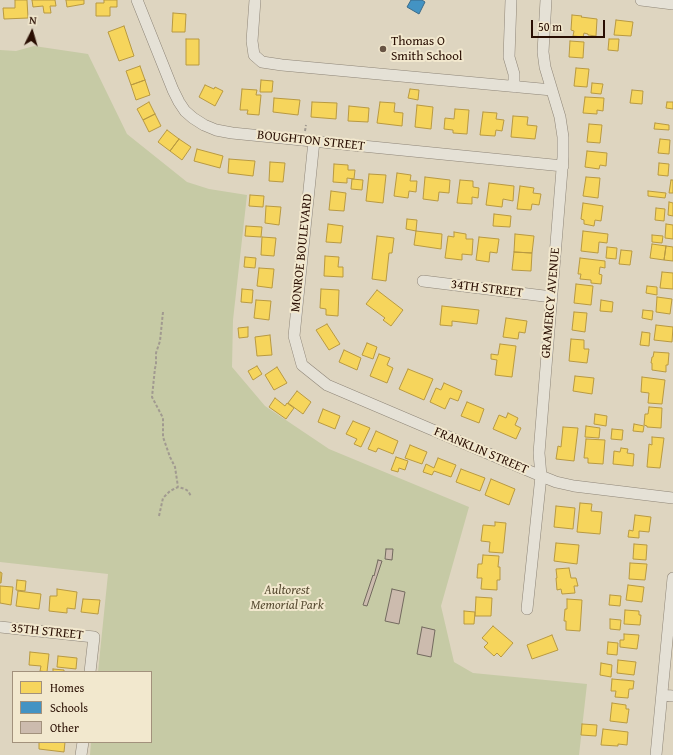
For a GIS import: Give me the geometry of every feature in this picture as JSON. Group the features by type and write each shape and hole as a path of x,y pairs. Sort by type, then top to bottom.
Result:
{"street":[{"name":"BOUGHTON STREET","path":"137,0 172,90 179,102 185,111 204,125 216,130 232,133 563,166"},
{"path":"255,0 252,41 254,55 262,62 282,66 552,90"},
{"path":"511,0 509,57 514,74 514,87"},
{"name":"GRAMERCY AVENUE","path":"527,609 541,476 539,453 564,157 560,117 545,67 543,52 546,0"},
{"path":"641,0 673,4"},
{"name":"MONROE BOULEVARD","path":"302,365 294,336 314,141"},
{"name":"34TH STREET","path":"423,281 552,297"},
{"name":"FRANKLIN STREET","path":"302,365 327,385 556,482 574,486 673,498"},
{"path":"656,755 667,696 673,578"},
{"name":"35TH STREET","path":"0,627 94,637 90,671"},
{"path":"82,755 83,743"}],"path":[{"path":"163,312 160,341 156,353 152,397 163,418 163,437 175,467 178,488"},
{"path":"159,516 163,498 170,491 178,488 185,489 191,496"}],"green space":[{"name":"Aultorest Memorial Park","path":"34,46 88,54 127,134 187,182 209,189 247,195 233,320 232,367 265,406 329,449 469,507 441,606 454,662 473,673 587,684 579,755 90,755 91,743 152,743 152,671 98,671 108,574 0,562 0,50 16,51"}],"building: Homes":[{"path":"15,0 27,0 28,18 4,19 3,8 15,8"},
{"path":"32,0 55,0 56,6 50,6 51,13 44,13 43,6 33,7"},
{"path":"66,0 84,0 84,4 67,7"},
{"path":"104,0 117,0 117,7 110,7 110,16 96,16 96,3 104,3"},
{"path":"173,13 186,14 185,32 172,32"},
{"path":"572,15 597,19 596,36 584,33 583,37 573,36 574,31 571,30"},
{"path":"616,20 633,22 631,36 614,35"},
{"path":"124,26 134,56 119,61 108,32"},
{"path":"186,39 199,39 199,65 186,65"},
{"path":"609,39 619,39 618,51 608,50"},
{"path":"570,41 584,42 583,58 569,57"},
{"path":"140,66 145,80 131,85 126,71"},
{"path":"576,68 589,69 587,87 574,86"},
{"path":"145,80 150,95 136,100 131,85"},
{"path":"261,80 273,81 272,92 260,92"},
{"path":"592,83 603,84 601,94 591,93"},
{"path":"205,85 214,89 215,87 223,91 215,106 199,97"},
{"path":"242,89 257,90 256,95 261,95 259,115 247,114 248,110 240,110"},
{"path":"410,89 419,90 418,100 408,98"},
{"path":"632,90 643,91 642,104 630,103"},
{"path":"585,97 604,98 603,111 597,110 597,114 583,113"},
{"path":"274,98 300,100 298,115 273,112"},
{"path":"149,102 155,114 143,120 137,109"},
{"path":"312,102 337,103 336,119 311,117"},
{"path":"380,102 395,103 394,112 403,113 402,126 377,123"},
{"path":"667,102 673,102 673,109 666,108"},
{"path":"417,105 433,107 431,129 415,127"},
{"path":"349,106 369,108 368,122 348,121"},
{"path":"455,109 469,110 467,134 453,133 453,130 444,129 445,118 454,119"},
{"path":"483,112 497,113 496,119 504,120 502,131 496,130 495,136 480,135"},
{"path":"155,114 161,126 149,132 143,120"},
{"path":"513,116 528,117 527,125 537,126 535,139 511,137"},
{"path":"655,123 669,125 669,130 654,129"},
{"path":"589,124 602,125 600,143 587,142"},
{"path":"167,130 179,139 170,151 158,142"},
{"path":"179,139 191,147 182,160 170,151"},
{"path":"660,139 670,140 669,154 658,153"},
{"path":"197,149 223,156 220,168 194,161"},
{"path":"587,151 607,153 606,166 600,165 599,169 585,167"},
{"path":"229,159 255,161 253,176 228,173"},
{"path":"270,162 285,163 283,182 269,181"},
{"path":"659,163 669,164 668,176 658,175"},
{"path":"334,164 348,165 348,170 355,170 354,179 347,178 347,183 333,182"},
{"path":"397,173 411,175 410,181 417,181 416,192 409,191 408,198 394,196"},
{"path":"369,174 386,175 383,203 366,201"},
{"path":"425,177 450,180 449,193 439,192 438,201 423,199"},
{"path":"586,177 600,178 598,198 583,196"},
{"path":"352,179 363,180 362,190 351,189"},
{"path":"460,180 473,181 473,187 479,188 478,198 472,197 472,204 457,203"},
{"path":"671,180 673,180 673,193 669,193"},
{"path":"489,183 514,186 513,201 503,199 502,207 486,205"},
{"path":"520,186 534,188 533,193 541,194 539,205 532,204 531,210 517,209"},
{"path":"331,191 346,193 344,211 329,210"},
{"path":"648,191 666,193 665,198 648,196"},
{"path":"250,195 264,196 263,207 249,206"},
{"path":"669,202 673,203 673,216 668,215"},
{"path":"583,203 603,206 601,221 595,220 594,226 584,224 584,220 581,219"},
{"path":"266,206 281,207 279,225 265,223"},
{"path":"656,208 665,209 664,221 655,220"},
{"path":"494,214 511,216 510,227 493,226"},
{"path":"407,219 417,220 416,231 406,229"},
{"path":"328,224 343,226 341,243 326,242"},
{"path":"666,224 673,225 673,239 665,238"},
{"path":"246,226 262,227 261,237 245,236"},
{"path":"416,231 442,234 441,249 414,245"},
{"path":"583,231 608,234 607,243 599,242 598,253 581,251"},
{"path":"454,232 466,234 466,239 473,239 472,255 462,254 462,260 445,258 448,236 454,237"},
{"path":"515,234 534,236 532,253 514,252"},
{"path":"652,235 663,236 662,243 652,242"},
{"path":"377,236 394,238 392,253 389,253 386,281 372,279"},
{"path":"262,237 276,238 274,256 261,255"},
{"path":"479,237 499,239 497,253 490,252 489,262 476,260"},
{"path":"652,244 666,246 664,260 650,258"},
{"path":"666,246 673,247 673,261 664,260"},
{"path":"607,247 617,248 616,259 606,258"},
{"path":"621,250 632,251 630,265 619,264"},
{"path":"514,252 532,253 531,271 512,270"},
{"path":"325,256 339,257 338,267 343,267 343,277 324,276"},
{"path":"245,257 256,258 255,268 244,267"},
{"path":"580,258 605,261 605,268 600,267 599,274 602,275 601,284 591,283 591,280 580,279 581,274 578,274"},
{"path":"259,268 274,269 272,288 257,286"},
{"path":"662,272 673,273 673,289 660,288"},
{"path":"576,284 593,286 591,305 574,303"},
{"path":"647,286 657,287 657,295 646,293"},
{"path":"242,289 253,290 252,303 241,302"},
{"path":"321,289 339,290 338,316 326,315 326,309 320,308"},
{"path":"377,290 403,310 391,326 383,320 385,318 366,304"},
{"path":"657,297 672,299 670,314 656,312"},
{"path":"256,300 271,301 269,320 254,318"},
{"path":"601,300 613,302 612,312 600,311"},
{"path":"442,306 479,310 477,324 452,321 452,326 440,325"},
{"path":"643,310 653,311 652,320 642,318"},
{"path":"574,312 587,313 585,332 572,330"},
{"path":"506,318 527,321 525,333 519,332 518,339 503,337"},
{"path":"327,324 340,344 329,350 316,330"},
{"path":"656,325 673,327 672,342 654,340"},
{"path":"248,327 248,337 239,338 238,328"},
{"path":"642,332 650,333 649,346 640,345"},
{"path":"270,335 272,355 257,356 255,337"},
{"path":"571,339 584,340 584,349 589,349 587,363 569,361"},
{"path":"367,343 377,347 373,359 362,355"},
{"path":"500,344 516,346 512,377 495,375 497,360 491,359 491,354 498,355"},
{"path":"344,350 361,358 357,370 339,362"},
{"path":"654,352 669,353 666,372 652,370 651,363"},
{"path":"379,354 390,358 387,365 393,368 387,383 370,376"},
{"path":"257,366 262,374 253,380 248,371"},
{"path":"277,367 287,383 274,390 265,375"},
{"path":"408,369 433,379 424,400 399,389"},
{"path":"575,376 594,378 592,394 573,391"},
{"path":"642,377 665,380 662,404 648,403 649,393 641,392"},
{"path":"444,383 462,391 458,401 450,398 445,409 430,402 436,388 441,390"},
{"path":"297,391 311,402 303,414 288,403"},
{"path":"275,398 285,406 287,403 294,408 286,419 269,407"},
{"path":"467,402 484,409 479,423 461,416"},
{"path":"649,407 662,408 661,428 647,427 644,425 645,414 648,414"},
{"path":"323,409 340,416 335,429 318,422"},
{"path":"508,413 518,418 515,425 521,428 516,439 493,429 499,415 506,418"},
{"path":"595,414 607,416 606,426 594,424"},
{"path":"353,421 370,428 361,447 354,444 357,439 346,434"},
{"path":"634,424 644,426 643,432 633,431"},
{"path":"586,426 600,428 599,438 585,437"},
{"path":"563,427 578,428 574,461 556,459 558,446 561,447"},
{"path":"612,429 623,430 622,440 611,439"},
{"path":"376,431 398,441 393,454 378,448 376,452 368,449"},
{"path":"652,437 664,438 660,468 647,467 649,444 652,445"},
{"path":"586,439 605,440 603,464 588,463 588,458 584,458"},
{"path":"410,445 427,452 422,464 405,458"},
{"path":"621,448 628,449 627,453 634,454 633,466 613,464 614,451 620,452"},
{"path":"396,457 408,461 405,470 399,468 398,472 391,470"},
{"path":"438,458 456,465 451,477 434,471 432,475 423,472 426,464 434,468"},
{"path":"461,469 485,478 480,491 456,482"},
{"path":"491,479 515,489 509,505 485,495"},
{"path":"580,503 592,504 591,511 602,512 600,534 577,532"},
{"path":"556,506 575,508 573,529 554,527"},
{"path":"635,515 651,517 649,532 639,531 639,538 628,537 629,530 633,531"},
{"path":"495,522 506,523 503,553 489,552 490,542 481,541 483,525 495,526"},
{"path":"556,543 579,545 577,564 554,561"},
{"path":"634,544 647,545 646,560 633,559"},
{"path":"483,555 499,556 498,567 500,567 500,580 497,580 497,590 481,589 482,578 477,578 478,564 482,564"},
{"path":"630,563 647,564 645,580 629,579"},
{"path":"569,568 571,578 576,578 578,586 574,586 575,593 562,594 561,589 557,590 556,569"},
{"path":"0,572 2,573 1,583 0,583"},
{"path":"17,580 26,581 25,591 16,590"},
{"path":"628,585 644,587 642,602 626,600"},
{"path":"0,586 13,587 11,605 0,603"},
{"path":"57,589 77,592 75,609 67,608 67,613 49,611 50,596 57,596"},
{"path":"18,591 41,594 39,609 16,606"},
{"path":"610,595 621,596 620,606 609,605"},
{"path":"476,597 492,598 491,616 475,616"},
{"path":"83,599 100,600 98,614 81,612"},
{"path":"567,599 582,600 580,631 566,630 566,621 564,621 565,609 567,609"},
{"path":"625,610 639,611 639,615 641,615 640,625 624,624"},
{"path":"464,611 475,612 474,624 464,624"},
{"path":"610,619 621,620 620,630 610,629"},
{"path":"493,626 513,643 501,657 497,653 494,656 484,647 488,643 482,638"},
{"path":"624,634 639,635 637,649 620,647 620,640 624,640"},
{"path":"552,635 558,650 532,659 527,645"},
{"path":"608,642 618,643 617,655 607,654"},
{"path":"30,652 49,654 47,671 40,671 41,666 29,665"},
{"path":"58,656 77,658 76,669 57,667"},
{"path":"618,660 636,662 634,675 617,673"},
{"path":"601,663 612,665 611,677 600,675"},
{"path":"53,669 64,670 64,671 53,671"},
{"path":"612,679 634,681 633,689 629,689 628,698 615,697 616,691 611,691"},
{"path":"612,703 626,705 626,709 629,709 627,723 610,721"},
{"path":"582,724 597,725 596,736 581,735"},
{"path":"603,729 628,732 627,745 601,745"},
{"path":"39,743 65,743 64,752 39,749"}],"building: Schools":[{"path":"411,0 422,0 425,2 419,14 407,7"}],"building: Other":[{"path":"386,549 393,549 392,560 385,559"},
{"path":"378,560 382,561 367,606 363,605 373,575 374,576"},
{"path":"392,589 405,592 399,624 385,621"},
{"path":"422,627 435,630 431,657 417,654"}],"place":[{"name":"Thomas O Smith School","path":"383,49"}]}
